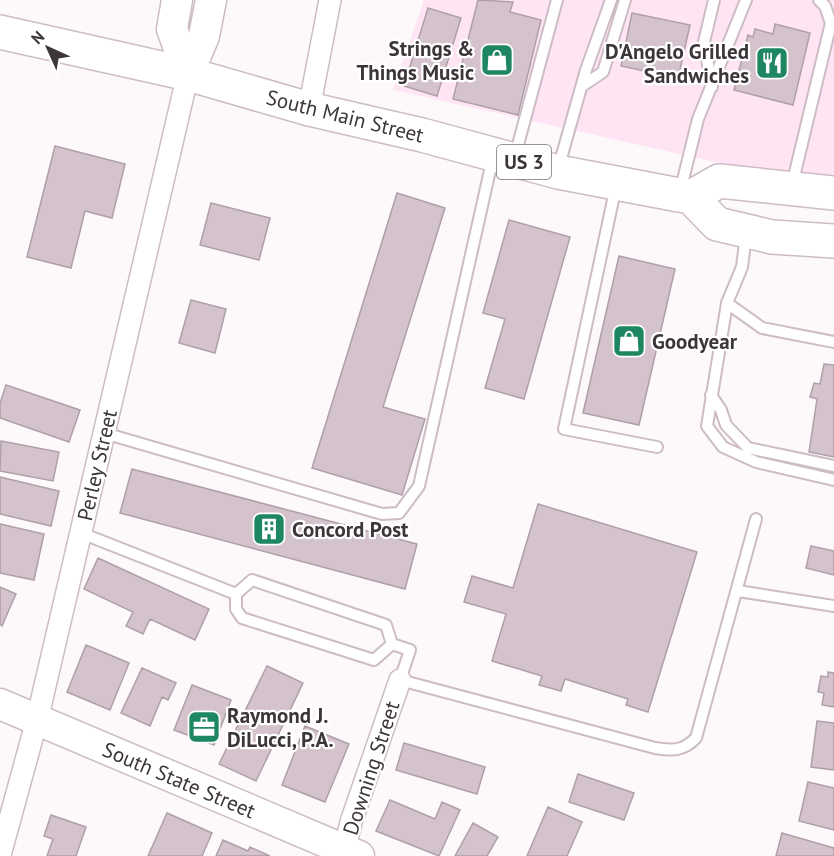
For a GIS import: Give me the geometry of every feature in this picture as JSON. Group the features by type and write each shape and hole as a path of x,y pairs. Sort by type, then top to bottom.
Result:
{"main road":[{"name":"South Main Street","path":"0,32 188,74 309,109 558,172 685,196"},
{"path":"834,193 719,181 685,196 717,224 759,234 834,241"},
{"path":"759,234 834,264"}],"street":[{"path":"177,0 172,29 188,74"},
{"path":"188,74 204,36 210,0"},
{"path":"309,109 330,0"},
{"name":"Perley Street","path":"0,855 37,720 188,74"},
{"name":"Downing Street","path":"349,854 351,822 400,680"},
{"name":"South State Street","path":"0,704 349,854"}],"lane":[{"path":"104,433 382,514 399,513 419,486 504,157 557,0"},
{"path":"603,0 606,13"},
{"path":"558,172 582,86 611,0"},
{"path":"582,86 603,72 625,0"},
{"path":"712,87 704,42 714,0"},
{"path":"685,196 698,119 746,0"},
{"path":"791,188 831,23 825,6 819,0"},
{"path":"617,183 564,429 657,447"},
{"path":"759,234 727,303 707,426 723,447 756,462 834,480"},
{"path":"727,303 762,328 834,342"},
{"path":"711,395 721,410 726,425 748,448 834,466"},
{"path":"392,644 410,650 400,680 655,748 672,751 686,748 696,738 756,519"},
{"path":"81,532 236,594"},
{"path":"252,580 386,625 392,644 374,660 242,618 236,609 236,594 252,580"},
{"path":"738,591 834,606"}],"shaded area":[{"path":"424,0 834,0 834,178 720,163 393,90"}],"building":[{"name":"Strings & Things Music","path":"478,0 513,2 510,12 541,20 518,115 453,99"},
{"path":"428,8 461,18 437,96 404,86"},
{"path":"632,13 690,25 678,78 621,66"},
{"name":"D'Angelo Grilled Sandwiches","path":"775,24 810,33 793,105 734,90 748,35 753,37 755,29 773,34"},
{"path":"55,146 125,164 112,218 85,211 71,268 27,257"},
{"path":"397,193 445,208 383,407 425,419 402,495 312,468"},
{"path":"211,203 270,218 259,260 200,245"},
{"path":"509,220 570,237 524,399 485,388 505,319 483,313"},
{"name":"Goodyear","path":"619,256 675,269 639,425 583,413"},
{"path":"191,300 226,309 215,353 179,343"},
{"path":"824,364 834,365 834,457 809,452 817,399 810,397 814,383 820,384"},
{"path":"6,385 80,410 69,442 0,418 0,403"},
{"path":"1,441 59,452 53,481 0,471"},
{"name":"Concord Post","path":"132,469 417,544 405,589 120,513"},
{"path":"0,477 59,491 51,526 0,514"},
{"path":"538,504 697,552 648,712 626,705 628,699 565,679 561,691 539,685 542,676 492,661 506,614 464,602 472,576 513,588"},
{"path":"0,524 44,534 34,580 0,573"},
{"path":"811,546 834,551 834,575 806,568"},
{"path":"98,558 209,609 195,640 150,619 143,634 126,626 133,612 84,589"},
{"path":"0,587 16,594 2,626 0,624"},
{"path":"86,645 129,663 110,710 67,692"},
{"path":"267,666 303,683 256,781 219,764"},
{"path":"142,668 176,683 168,700 162,697 150,726 121,713"},
{"path":"828,672 834,673 834,707 822,705 824,693 818,692 821,676 828,677"},
{"path":"192,685 231,700 214,745 174,730"},
{"path":"817,721 834,723 834,770 811,767"},
{"path":"305,726 349,744 325,802 282,785"},
{"path":"404,743 485,767 477,794 396,770"},
{"path":"578,774 634,793 624,820 569,802"},
{"path":"808,782 834,788 834,830 799,821"},
{"path":"390,800 435,819 442,802 460,810 439,856 376,831"},
{"path":"548,807 582,822 567,856 527,856"},
{"path":"167,813 212,833 202,856 148,856"},
{"path":"51,815 86,827 76,856 47,856 53,839 44,836"},
{"path":"473,823 498,837 487,856 455,856"},
{"path":"782,833 834,848 834,856 776,856"},
{"path":"223,840 248,851 250,847 270,856 216,856"}],"place":[{"name":"Strings & Things Music","path":"497,60"},
{"name":"D'Angelo Grilled Sandwiches","path":"772,63"},
{"name":"Goodyear","path":"629,341"},
{"name":"Concord Post","path":"269,529"},
{"name":"Raymond J. DiLucci, P.A.","path":"204,727"}]}
